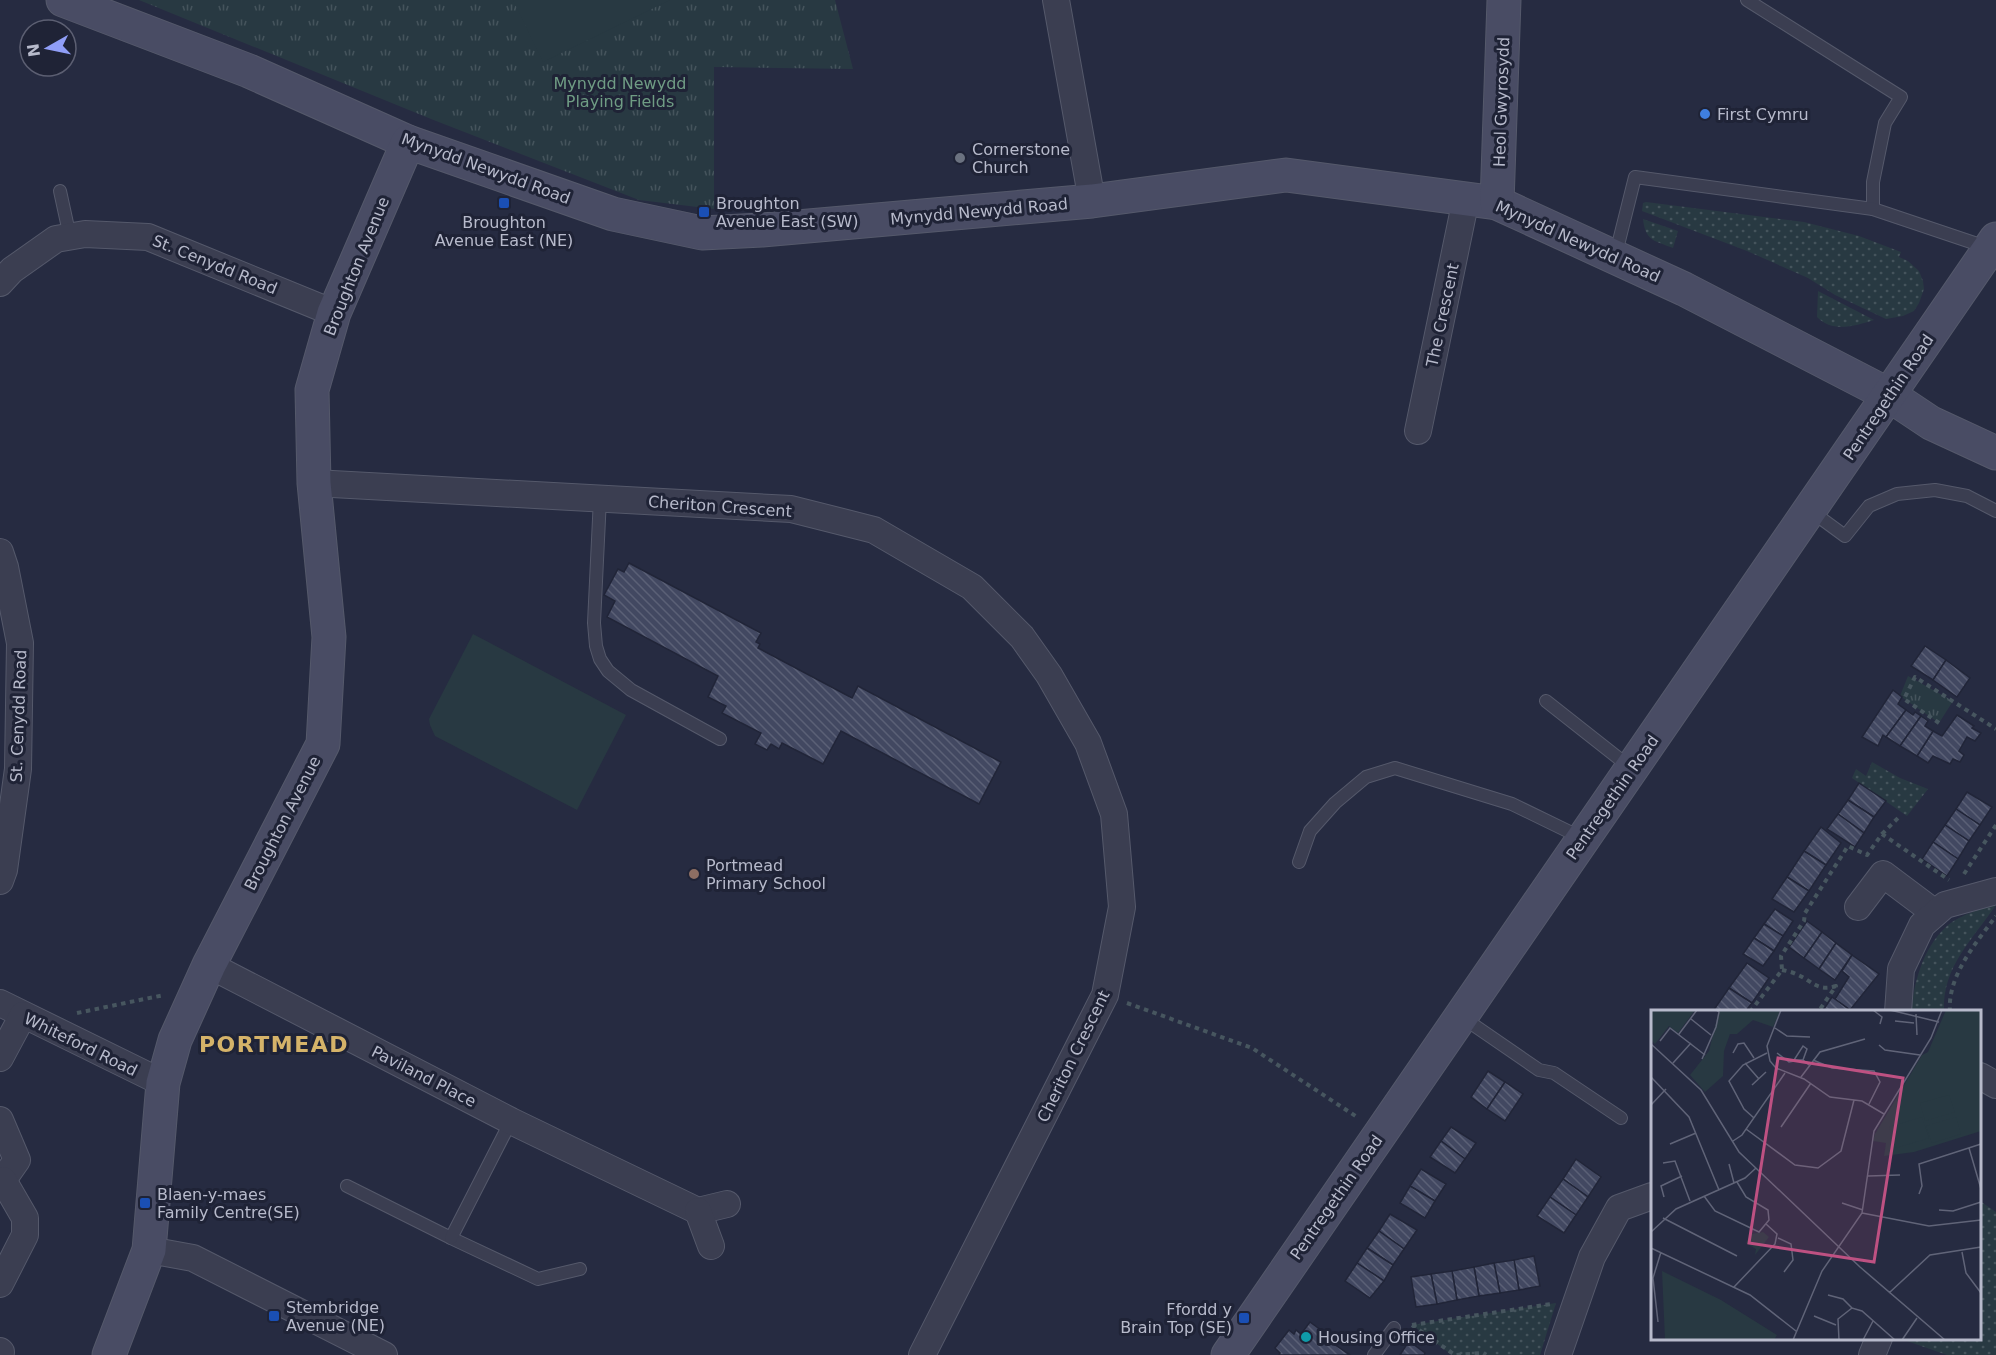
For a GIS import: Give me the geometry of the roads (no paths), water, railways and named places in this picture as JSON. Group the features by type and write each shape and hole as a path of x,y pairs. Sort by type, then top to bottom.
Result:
{"street":[{"name":"Mynydd Newydd Road","path":"63,0 249,71 408,142 613,214 702,233 762,230 1092,201 1286,175 1482,201 1684,288 1889,395 1931,423 1996,453"},
{"path":"1056,0 1092,201"},
{"name":"Heol Gwyrosydd","path":"1482,201 1504,0"},
{"name":"Broughton Avenue","path":"108,1355 149,1250 163,1083 175,1040 191,1000 323,744 329,637 314,483 312,390 334,313 408,142"},
{"name":"The Crescent","path":"1418,431 1482,201"},
{"name":"St. Cenydd Road","path":"0,283 12,270 56,239 85,234 148,237 334,313"},
{"name":"Pentregethin Road","path":"1228,1355 1993,244"},
{"name":"Cheriton Crescent","path":"314,483 792,509 874,530 972,586 1022,637 1049,675 1088,743 1114,814 1122,907 1105,995 922,1355"},
{"name":"St. Cenydd Road","path":"0,552 20,643 18,769 4,870 0,881"},
{"path":"1858,907 1883,874 1940,909"},
{"path":"1898,1010 1901,969 1922,925 1940,909 1996,891"},
{"name":"Paviland Place","path":"209,965 511,1121 698,1211"},
{"name":"Whiteford Road","path":"0,1003 163,1083"},
{"path":"0,1058 34,1020"},
{"path":"1981,1077 1996,1085"},
{"path":"0,1120 17,1160 1,1181 25,1218 25,1235 0,1284"},
{"path":"1558,1355 1592,1257 1619,1208 1651,1197"},
{"path":"711,1246 698,1211 727,1204"},
{"path":"149,1250 193,1258 384,1355"},
{"path":"1872,1355 1878,1340"}],"lane":[{"path":"1748,0 1901,97 1885,123 1873,182 1873,209"},
{"path":"1615,257 1635,177 1873,209 1993,244"},
{"path":"60,191 70,237"},
{"path":"1810,510 1845,536 1869,506 1897,494 1935,490 1967,496 1996,512"},
{"path":"600,498 594,623 596,646 600,659 608,671 631,690 720,739"},
{"path":"1546,701 1632,768"},
{"path":"1299,862 1310,831 1335,803 1366,777 1395,768 1512,804 1583,838"},
{"path":"1461,1016 1539,1070 1554,1073 1622,1118"},
{"path":"451,1238 511,1121"},
{"path":"347,1186 538,1278 579,1269"},
{"path":"1374,1355 1394,1328"}],"place":[{"name":"First Cymru","path":"1705,114"},
{"name":"Cornerstone Church","path":"960,158"},
{"name":"Broughton Avenue East (NE)","path":"504,203"},
{"name":"Broughton Avenue East (SW)","path":"704,212"},
{"name":"Portmead Primary School","path":"694,874"},
{"name":"Blaen-y-maes Family Centre(SE)","path":"145,1203"},
{"name":"Stembridge Avenue (NE)","path":"274,1316"},
{"name":"Ffordd y Brain Top (SE)","path":"1244,1318"},
{"name":"Housing Office","path":"1306,1337"}],"district":[{"name":"PORTMEAD","path":"274,1044"}],"park label":[{"name":"Mynydd Newydd Playing Fields","path":"620,92"}]}
